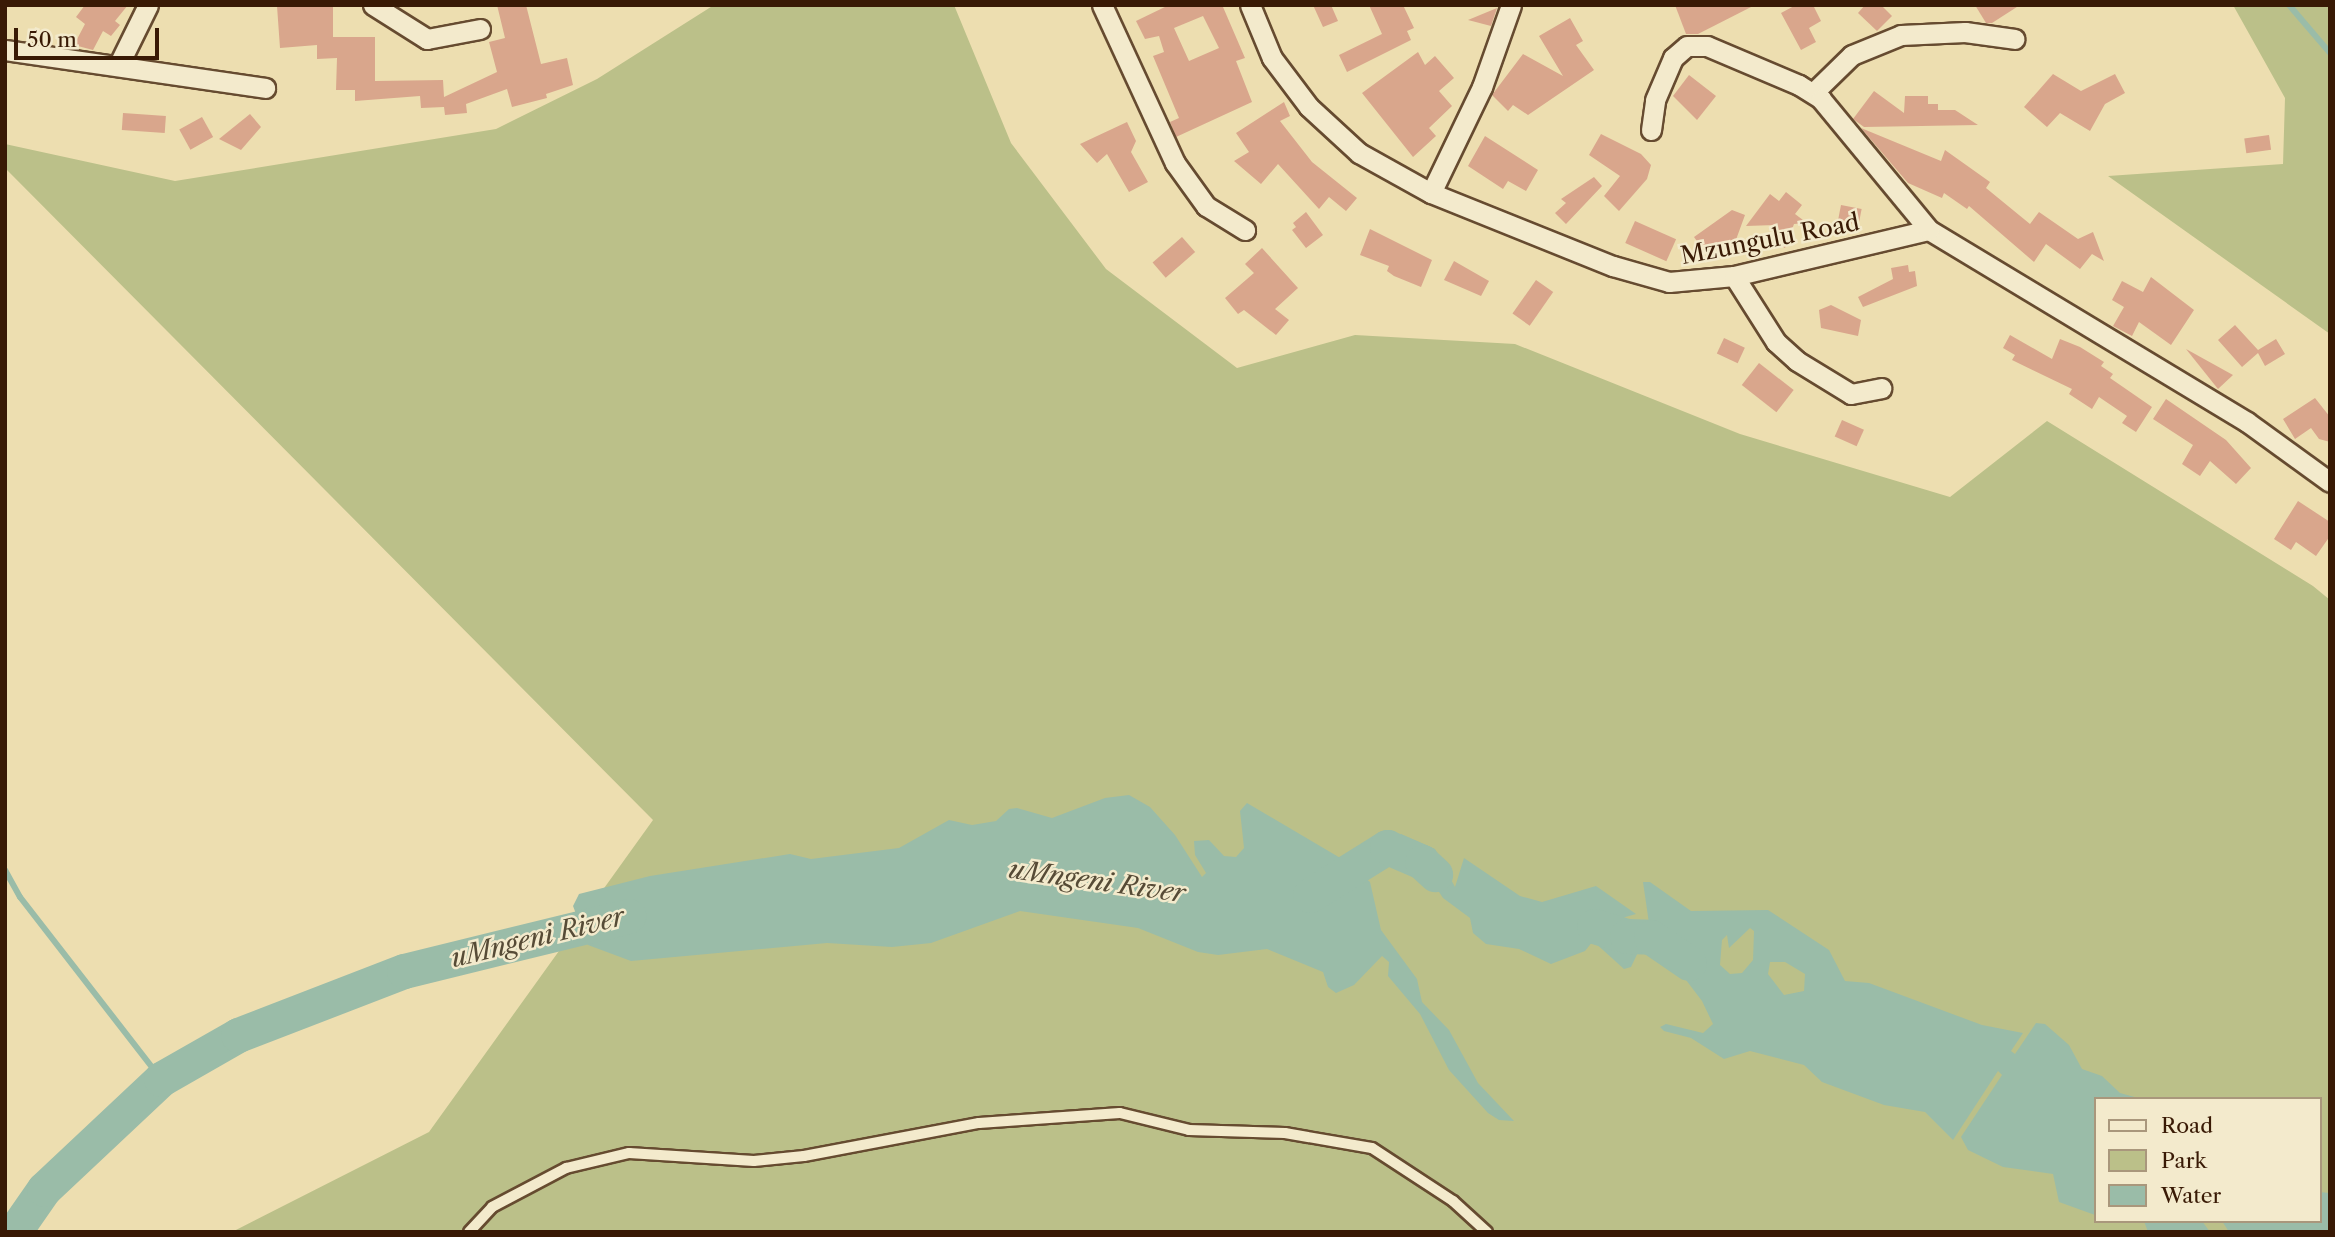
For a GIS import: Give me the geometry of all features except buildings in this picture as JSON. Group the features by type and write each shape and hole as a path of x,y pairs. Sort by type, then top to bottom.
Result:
{"street":[{"path":"118,66 148,5"},
{"path":"373,5 427,39 480,29"},
{"path":"1102,5 1175,163 1206,206 1245,230"},
{"name":"Mzungulu Road","path":"1250,5 1272,58 1309,107 1366,158 1431,193 1641,275 1669,282 1734,276 1929,230"},
{"path":"1431,193 1482,87 1511,5"},
{"path":"1813,93 1852,55 1901,35 1965,32 2015,39"},
{"path":"1651,130 1655,100 1664,76 1673,58 1687,46 1707,46 1813,93 1929,230 2247,422 2330,482"},
{"path":"5,50 265,88"},
{"path":"1734,276 1776,342 1797,360 1851,394 1881,388"}],"lane":[{"path":"469,1232 492,1207 566,1168 629,1153 754,1161 804,1156 979,1124 1121,1113 1189,1130 1285,1133 1372,1148 1453,1201 1487,1232"}],"green space":[{"path":"714,5 954,5 1011,143 1106,269 1237,368 1355,335 1515,344 1740,434 1950,497 2047,421 2313,586 2330,600 2330,1232 232,1232 429,1132 653,820 5,168 5,144 175,181 496,129 597,79"},
{"path":"2233,5 2330,5 2330,334 2108,176 2283,164 2285,98"}],"water":[{"path":"1129,795 1150,807 1175,835 1202,877 1206,873 1195,855 1194,841 1209,840 1224,856 1236,857 1244,848 1240,811 1247,803 1342,859 1370,882 1381,930 1417,979 1422,1002 1449,1030 1478,1083 1514,1121 1499,1120 1488,1113 1449,1070 1420,1014 1388,976 1389,962 1382,956 1354,985 1336,993 1328,987 1323,972 1267,949 1218,955 1198,952 1138,928 1020,911 931,943 892,947 827,943 631,961 588,945 573,906 579,894 650,876 790,854 811,859 899,848 949,820 972,825 996,821 1009,809 1017,808 1052,818 1105,798"},
{"path":"1401,834 1435,849 1455,887 1464,858 1520,896 1542,902 1596,886 1636,914 1622,918 1642,944 1631,967 1624,969 1593,941 1585,951 1551,964 1519,949 1486,944 1473,933 1470,918 1443,898 1422,866 1404,860 1395,850"},
{"path":"1643,882 1650,882 1691,911 1768,910 1829,950 1845,981 1869,983 1982,1025 2023,1033 2011,1051 2015,1054 2036,1023 2045,1024 2069,1045 2082,1069 2102,1076 2120,1093 2135,1097 2094,1097 2094,1215 2059,1202 2053,1174 2003,1167 1968,1150 1961,1137 2002,1075 1998,1071 1953,1140 1925,1112 1884,1105 1822,1082 1804,1065 1750,1051 1724,1059 1691,1038 1664,1031 1660,1027 1666,1024 1703,1033 1713,1024 1702,1001 1670,959 1652,944","holes":["1750,928 1754,931 1753,960 1742,973 1730,974 1720,965 1722,940 1727,935 1729,948","1770,962 1785,962 1805,974 1804,991 1784,995 1768,974"]},
{"path":"2321,1192 2330,1193 2330,1232 2229,1232 2223,1223 2321,1223"},
{"path":"2145,1223 2203,1223 2210,1232 2148,1232"}],"waterway":[{"path":"2289,5 2330,53"},
{"name":"uMngeni River","path":"1310,895 1387,847 1422,862 1435,874"},
{"path":"5,870 20,897 161,1079"},
{"name":"uMngeni River","path":"14,1232 44,1189 161,1079 238,1035 404,971 628,916"},
{"name":"uMngeni River","path":"1594,926 1627,936 1651,937 1689,963"}]}
